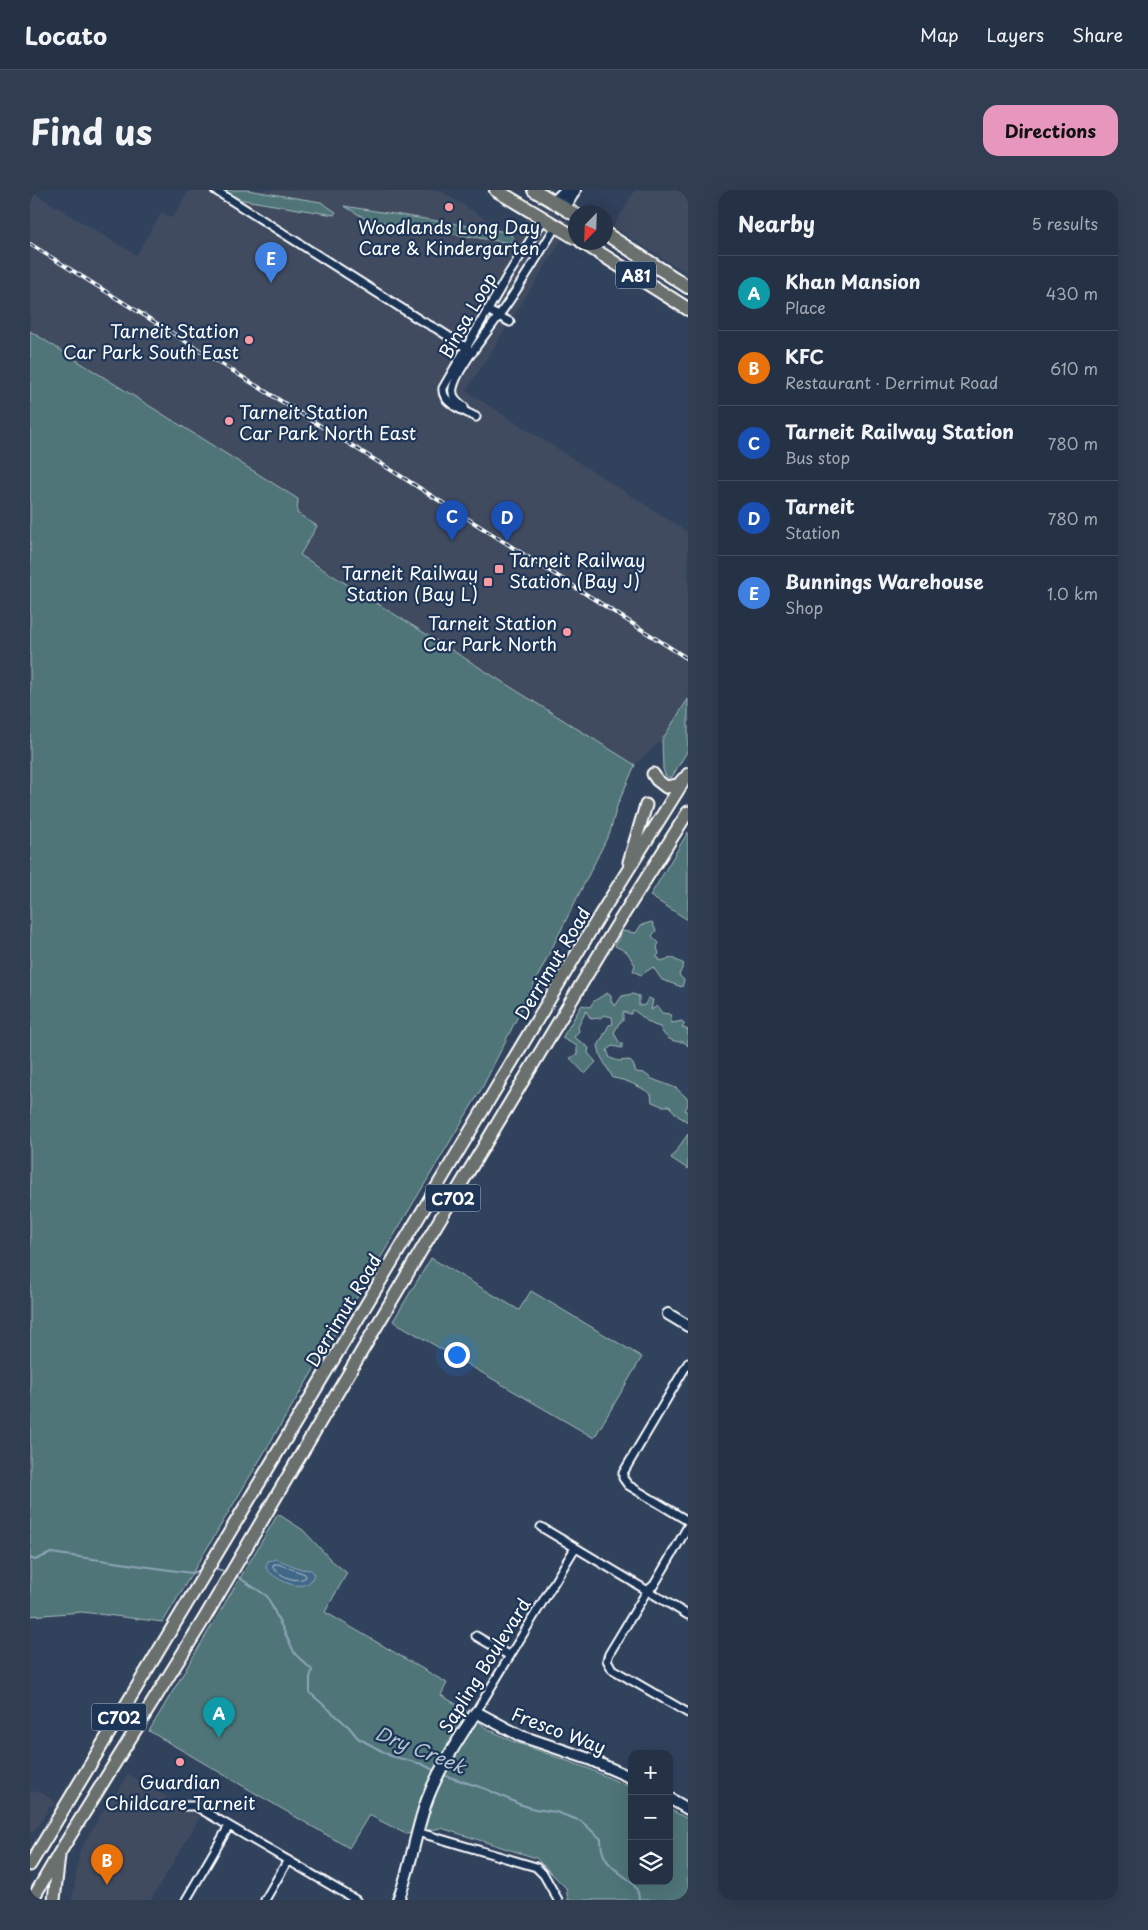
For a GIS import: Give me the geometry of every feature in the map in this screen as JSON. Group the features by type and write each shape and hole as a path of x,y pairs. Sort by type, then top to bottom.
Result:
{"highway":[{"path":"496,190 568,233"},
{"path":"534,190 568,211"},
{"path":"544,219 554,202"},
{"path":"556,226 568,216"},
{"name":"A81","path":"613,239 688,287"},
{"name":"A81","path":"595,250 674,298 688,309"}],"main road":[{"path":"653,774 656,780 666,787 678,785 688,774"},
{"name":"Derrimut Road","path":"30,1865 688,774"},
{"path":"626,874 646,805"},
{"name":"Derrimut Road","path":"32,1900 211,1607 422,1249 615,928 688,812"},
{"path":"661,818 677,831"},
{"path":"54,1900 60,1852"}],"street":[{"path":"214,190 473,352 500,316 556,226"},
{"path":"554,202 566,190"},
{"path":"568,206 567,204 575,190"},
{"name":"Binsa Loop","path":"473,352 456,380 452,391 456,401 476,417 448,401 442,393 446,381 487,310 544,219"},
{"path":"487,310 510,322"},
{"path":"668,1314 688,1326"},
{"path":"688,1363 623,1474 623,1478 628,1485 688,1521"},
{"path":"688,1526 654,1585 647,1591 609,1654 608,1663 612,1669 688,1713"},
{"path":"541,1527 688,1615"},
{"name":"Sapling Boulevard","path":"398,1900 403,1895 417,1832 431,1790 449,1756 575,1548"},
{"path":"476,1636 510,1656"},
{"name":"Fresco Way","path":"476,1712 521,1736 589,1759 628,1776"},
{"path":"673,1800 688,1808"},
{"path":"185,1806 195,1806 356,1900"},
{"path":"186,1900 229,1826"},
{"path":"417,1832 536,1867 544,1875 558,1900"},
{"path":"265,1900 288,1860"}],"shaded area":[{"path":"189,190 439,190 514,237 537,202 568,221 568,230 466,391 688,532 688,699 662,740 635,765 300,555 317,526 297,513 298,499 30,331 30,191 136,255 162,212 172,218"},
{"path":"635,190 688,190 688,274 613,227"},
{"path":"128,1774 200,1817 151,1900 72,1900 80,1850 112,1796 117,1793"},
{"path":"30,1791 36,1793 38,1791 56,1802 53,1807 50,1806 39,1825 30,1834"}],"green space":[{"path":"223,190 247,190 321,202 336,212 334,215 238,199"},
{"path":"344,206 506,232 514,237 510,243 368,220"},
{"path":"30,331 298,499 297,513 317,526 300,555 635,765 617,806 610,832 482,1088 163,1622 82,1612 30,1616"},
{"path":"688,699 688,750 672,777 669,778 665,775 663,769 662,740"},
{"path":"688,832 688,920 650,896"},
{"path":"652,922 656,931 652,936 659,943 657,947 659,954 656,957 660,961 672,958 684,964 679,975 684,980 682,987 662,980 653,967 641,975 633,971 635,965 627,952 615,946 622,931 636,933 641,925"},
{"path":"607,993 611,996 611,1001 615,1006 622,996 632,994 639,996 639,1006 645,1005 648,998 653,1000 651,1010 657,1006 662,1013 670,1014 672,1023 682,1021 685,1024 682,1027 688,1030 688,1046 684,1042 669,1039 660,1027 648,1022 633,1010 631,1014 623,1012 623,1021 619,1023 614,1033 619,1042 622,1043 622,1048 612,1046 607,1050 610,1058 619,1061 629,1060 636,1072 644,1073 652,1079 676,1088 688,1099 688,1105 685,1110 688,1113 688,1122 678,1116 669,1106 662,1106 652,1102 651,1094 642,1088 613,1078 601,1057 598,1046 609,1025 613,1024 612,1017 604,1015 600,1018 591,1019 586,1011 578,1027 579,1031 574,1037 589,1048 588,1053 596,1062 585,1074 570,1058 577,1054 577,1046 562,1038 582,1005 590,1007 594,1001"},
{"path":"688,1134 688,1169 671,1158"},
{"path":"431,1258 519,1310 531,1291 642,1357 594,1438 393,1321"},
{"path":"278,1514 303,1530 331,1560 347,1573 325,1612 447,1683 441,1695 466,1710 486,1728 512,1741 587,1768 628,1786 628,1885 673,1885 673,1811 688,1819 688,1900 568,1900 566,1888 536,1858 441,1828 406,1834 369,1815 349,1848 149,1731"}],"water":[{"path":"276,1559 301,1569 311,1570 314,1573 311,1580 306,1584 299,1585 284,1582 277,1578 266,1568 268,1561"}],"waterway":[{"name":"Dry Creek","path":"30,1558 35,1560 51,1553 192,1573 201,1570"},
{"name":"Dry Creek","path":"213,1568 228,1572"},
{"name":"Dry Creek","path":"235,1575 267,1596 295,1654 312,1670 310,1693 349,1727 358,1738 391,1756 422,1764 437,1772"},
{"name":"Dry Creek","path":"443,1775 486,1789 519,1804 535,1809 556,1812 581,1821 601,1839 602,1851 607,1860 633,1884 639,1900"}],"railway":[{"path":"30,244 688,659"}],"place":[{"name":"Woodlands Long Day Care & Kindergarten","path":"449,207"},
{"name":"Bunnings Warehouse","path":"271,283"},
{"name":"Tarneit Station Car Park South East","path":"249,340"},
{"name":"Tarneit Station Car Park North East","path":"229,421"},
{"name":"Tarneit Railway Station","path":"452,541"},
{"name":"Tarneit","path":"507,542"},
{"name":"Tarneit Railway Station (Bay J)","path":"499,569"},
{"name":"Tarneit Railway Station (Bay L)","path":"488,582"},
{"name":"Tarneit Station Car Park North","path":"567,632"},
{"name":"Khan Mansion","path":"219,1738"},
{"name":"Guardian Childcare Tarneit","path":"180,1762"},
{"name":"KFC","path":"107,1885"}]}
